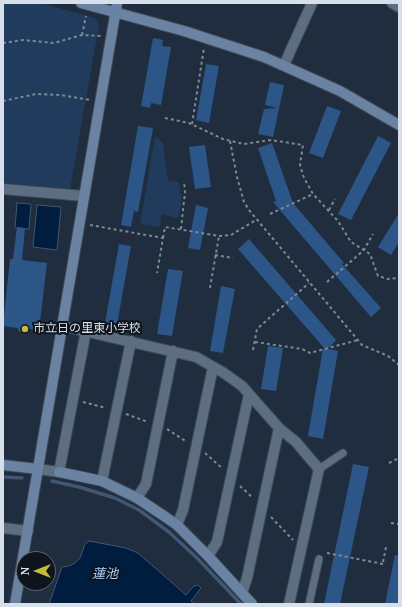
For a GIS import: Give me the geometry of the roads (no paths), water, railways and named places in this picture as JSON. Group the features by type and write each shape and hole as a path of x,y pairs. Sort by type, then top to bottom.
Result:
{"street":[{"path":"284,65 312,3"},
{"path":"392,3 399,6"},
{"path":"84,4 116,8 264,57 340,91 399,125"},
{"path":"15,604 116,8"},
{"path":"3,189 84,196"},
{"path":"62,326 196,357 242,386 279,428 296,442 319,469 289,604"},
{"path":"59,472 86,331"},
{"path":"102,481 131,341"},
{"path":"137,498 146,484 173,351"},
{"path":"177,525 183,510 213,367"},
{"path":"208,556 217,542 249,394"},
{"path":"242,593 247,578 279,428"},
{"path":"3,465 59,472 102,481 137,498 177,525 252,604"},
{"path":"3,528 28,531"}],"lane":[{"path":"319,469 343,454"},
{"path":"309,604 320,556"}],"water":[{"path":"17,203 31,204 29,229 15,228"},
{"path":"37,205 61,207 57,250 33,247"},
{"name":"蓮池","path":"89,541 126,548 138,553 186,595 194,586 198,585 201,588 191,601 194,604 49,604 54,591 56,591 56,584 62,567 75,563 80,558 85,544"}],"waterway":[{"path":"3,477 22,478"},
{"path":"52,481 79,487 115,498 139,510 169,532 197,558 241,604"}],"place":[{"name":"市立日の里東小学校","path":"25,329"}]}
